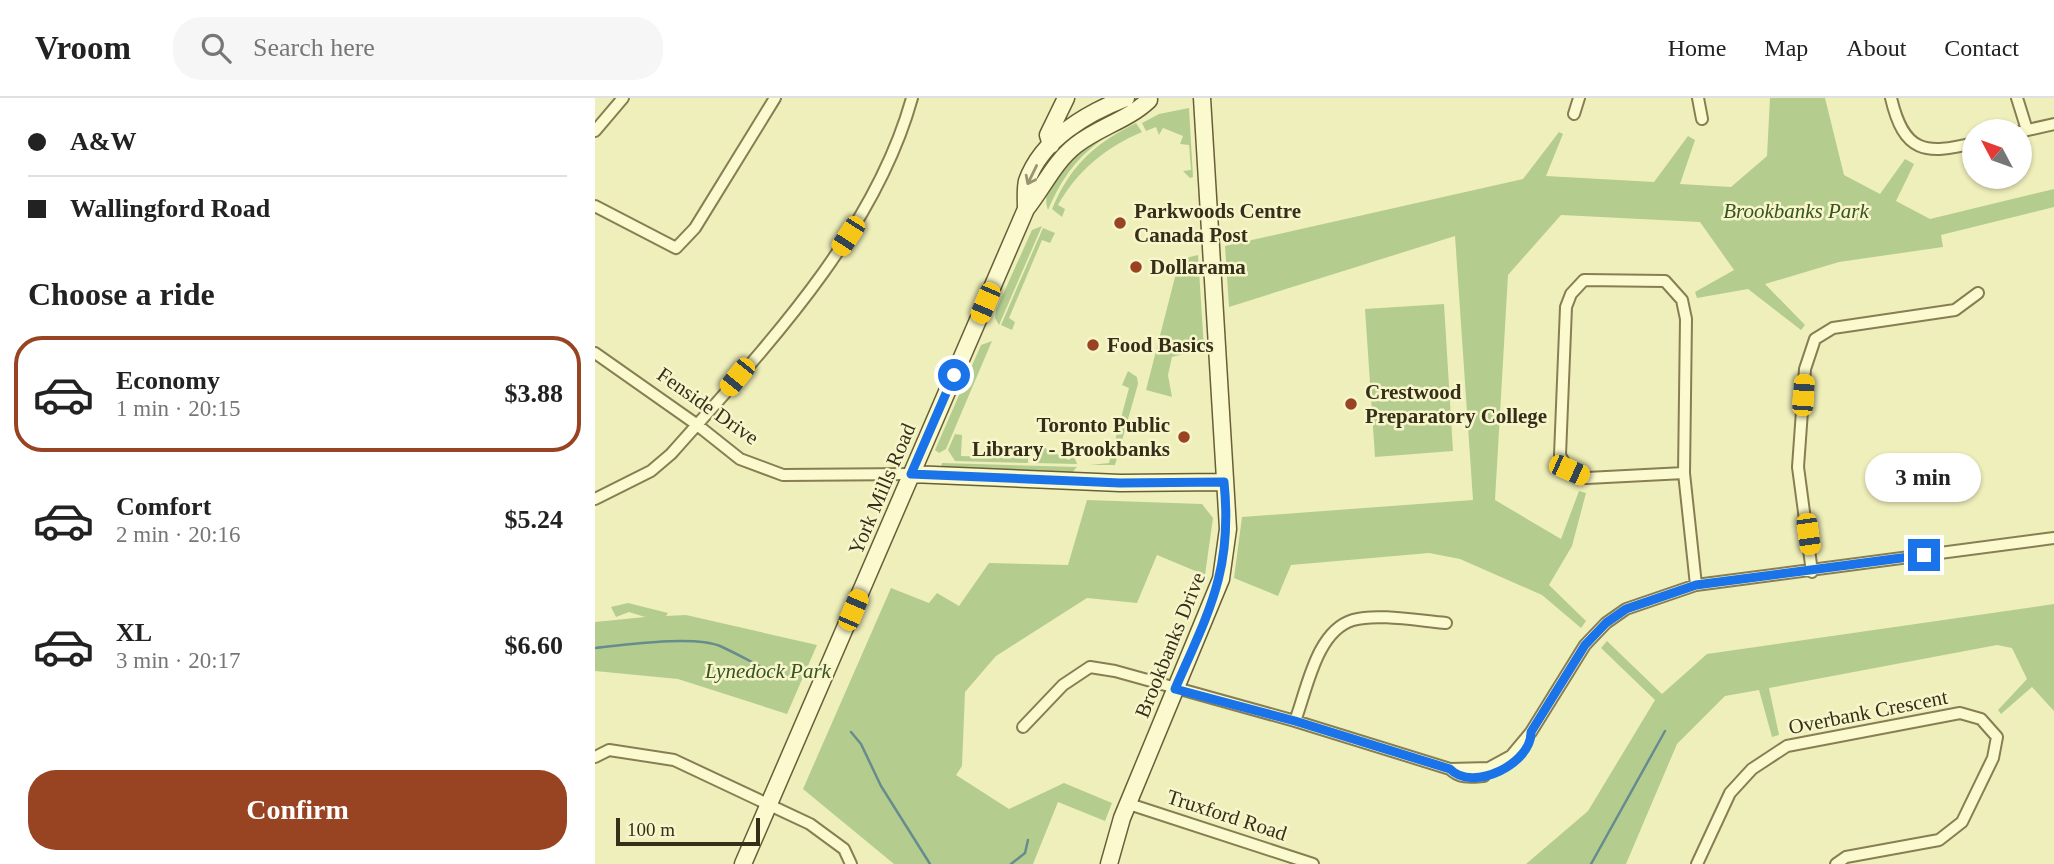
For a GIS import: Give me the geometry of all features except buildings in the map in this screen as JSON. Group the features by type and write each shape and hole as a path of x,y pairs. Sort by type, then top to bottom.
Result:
{"street":[{"path":"595,131 623,98"},
{"path":"595,206 676,248 702,217 775,98"},
{"path":"595,499 661,464 831,262 883,173 912,98"},
{"name":"York Mills Road","path":"1051,145 1048,135 1066,98"},
{"name":"York Mills Road","path":"1026,209 1027,183 1051,145 1098,103 1126,98"},
{"name":"Brookbanks Drive","path":"1109,864 1129,804 1221,579 1228,529 1202,98"},
{"path":"1574,114 1579,98"},
{"path":"1698,98 1702,119"},
{"path":"1891,98 1897,125 1919,146 1938,152 1962,146"},
{"path":"2017,98 2021,119"},
{"name":"York Mills Road","path":"743,864 1026,209 1052,171 1075,145 1106,126 1135,114 1150,99"},
{"path":"1052,171 1053,162 1088,128 1098,103"},
{"path":"2032,129 2054,124"},
{"path":"1684,473 1587,478 1569,470 1560,456 1566,307 1571,294 1584,280 1665,281 1682,300 1686,319 1684,473 1696,585"},
{"path":"1812,572 1798,467 1805,369 1815,339 1833,328 1955,310 1978,293"},
{"name":"Fenside Drive","path":"595,353 696,424 740,459 783,475 911,474 1120,483 1224,482"},
{"path":"1023,727 1063,685 1090,667 1115,671 1295,721 1450,769 1474,770 1502,763 1531,732 1585,645 1606,623 1626,609 1696,585 1812,572 2054,537"},
{"path":"1295,721 1320,653 1332,632 1352,620 1370,618 1446,623"},
{"name":"Overbank Crescent","path":"1696,864 1730,793 1752,769 1787,746 1960,713 1981,719 1997,737 1993,758 1962,822 1939,840 1846,857 1836,864"},
{"path":"595,758 609,750 674,760 769,804 829,837 844,849 851,864"},
{"name":"Truxford Road","path":"1129,804 1313,864"}],"green space":[{"name":"Brookbanks Park","path":"1770,98 1825,98 1844,175 1880,194 1905,159 1914,164 1896,201 1930,219 2054,189 2054,207 1941,235 1943,247 1839,262 1765,284 1805,325 1801,330 1748,289 1697,298 1695,292 1734,270 1700,222 1561,215 1508,275 1495,500 1561,539 1579,491 1586,493 1572,546 1549,585 1586,621 1581,628 1542,595 1460,559 1429,553 1291,565 1278,596 1234,578 1242,517 1473,500 1455,236 1229,307 1225,246 1523,179 1559,132 1563,134 1546,176 1654,182 1688,136 1695,140 1680,184 1731,187 1767,156"},
{"path":"1189,108 1193,177 1190,178 1183,171 1191,170 1189,145 1180,144 1183,136 1163,128 1159,135 1156,127 1146,131 1142,123 1159,114"},
{"path":"1135,119 1107,136 1079,160 1065,177 1048,210 1047,196 1052,182 1063,169 1093,144"},
{"path":"1136,123 1142,132 1116,145 1094,161 1074,181 1058,205 1065,209 1062,217 1052,209 1075,168 1108,139"},
{"path":"1042,226 999,325 995,318 996,310 1032,230"},
{"path":"1043,228 1055,233 1050,243 1042,240 1009,318 1015,322 1012,330 1001,325"},
{"path":"1198,255 1204,349 1172,357 1168,375 1172,397 1146,390 1175,277 1186,258"},
{"path":"1444,304 1453,451 1375,457 1365,309"},
{"path":"992,341 946,449 939,453 935,450 981,345"},
{"path":"1128,371 1137,377 1138,384 1115,465 1090,465 1109,463 1129,388 1122,385"},
{"path":"955,434 962,435 961,456 1028,458 1028,463 955,461 948,450"},
{"path":"1043,447 1069,460 1073,453 1077,464 1033,463 1033,457 1038,456"},
{"path":"942,463 1077,467 1070,475 944,468 941,467"},
{"path":"1087,500 1202,504 1213,518 1205,575 1157,555 1137,603 1087,598 996,656 965,692 962,766 956,775 1009,809 1064,783 1112,803 1105,821 1058,802 1033,864 894,864 803,789 891,588 929,603 937,593 959,606 989,563 1068,565"},
{"name":"Lynedock Park","path":"628,603 668,613 666,616 686,615 817,645 787,714 678,679 595,671 595,622 645,617 629,612 616,617 611,607"},
{"path":"2054,604 2054,711 2032,687 2001,714 1998,710 2027,679 2012,648 1997,645 1769,688 1779,735 1772,737 1759,690 1725,696 1677,744 1626,864 1526,864 1588,811 1655,700 1601,648 1607,641 1662,694 1707,654"}],"waterway":[{"path":"595,648 659,642 708,643 720,646 782,677"},
{"path":"1591,864 1665,731"},
{"path":"851,732 861,744 881,786 930,864"},
{"path":"1011,864 1025,853 1028,840"}],"place":[{"name":"Parkwoods Centre Canada Post","path":"1120,223"},
{"name":"Dollarama","path":"1136,267"},
{"name":"Food Basics","path":"1093,345"},
{"name":"Crestwood Preparatory College","path":"1351,404"},
{"name":"Toronto Public Library - Brookbanks","path":"1184,437"}],"route":[{"path":"954,375 911,474 1120,483 1224,482 1228,529 1221,579 1175,689 1295,721 1450,769 1455,774 1468,778 1500,771 1521,756 1531,740 1531,732 1585,645 1606,623 1626,609 1696,585 1812,572 1924,555"}]}
